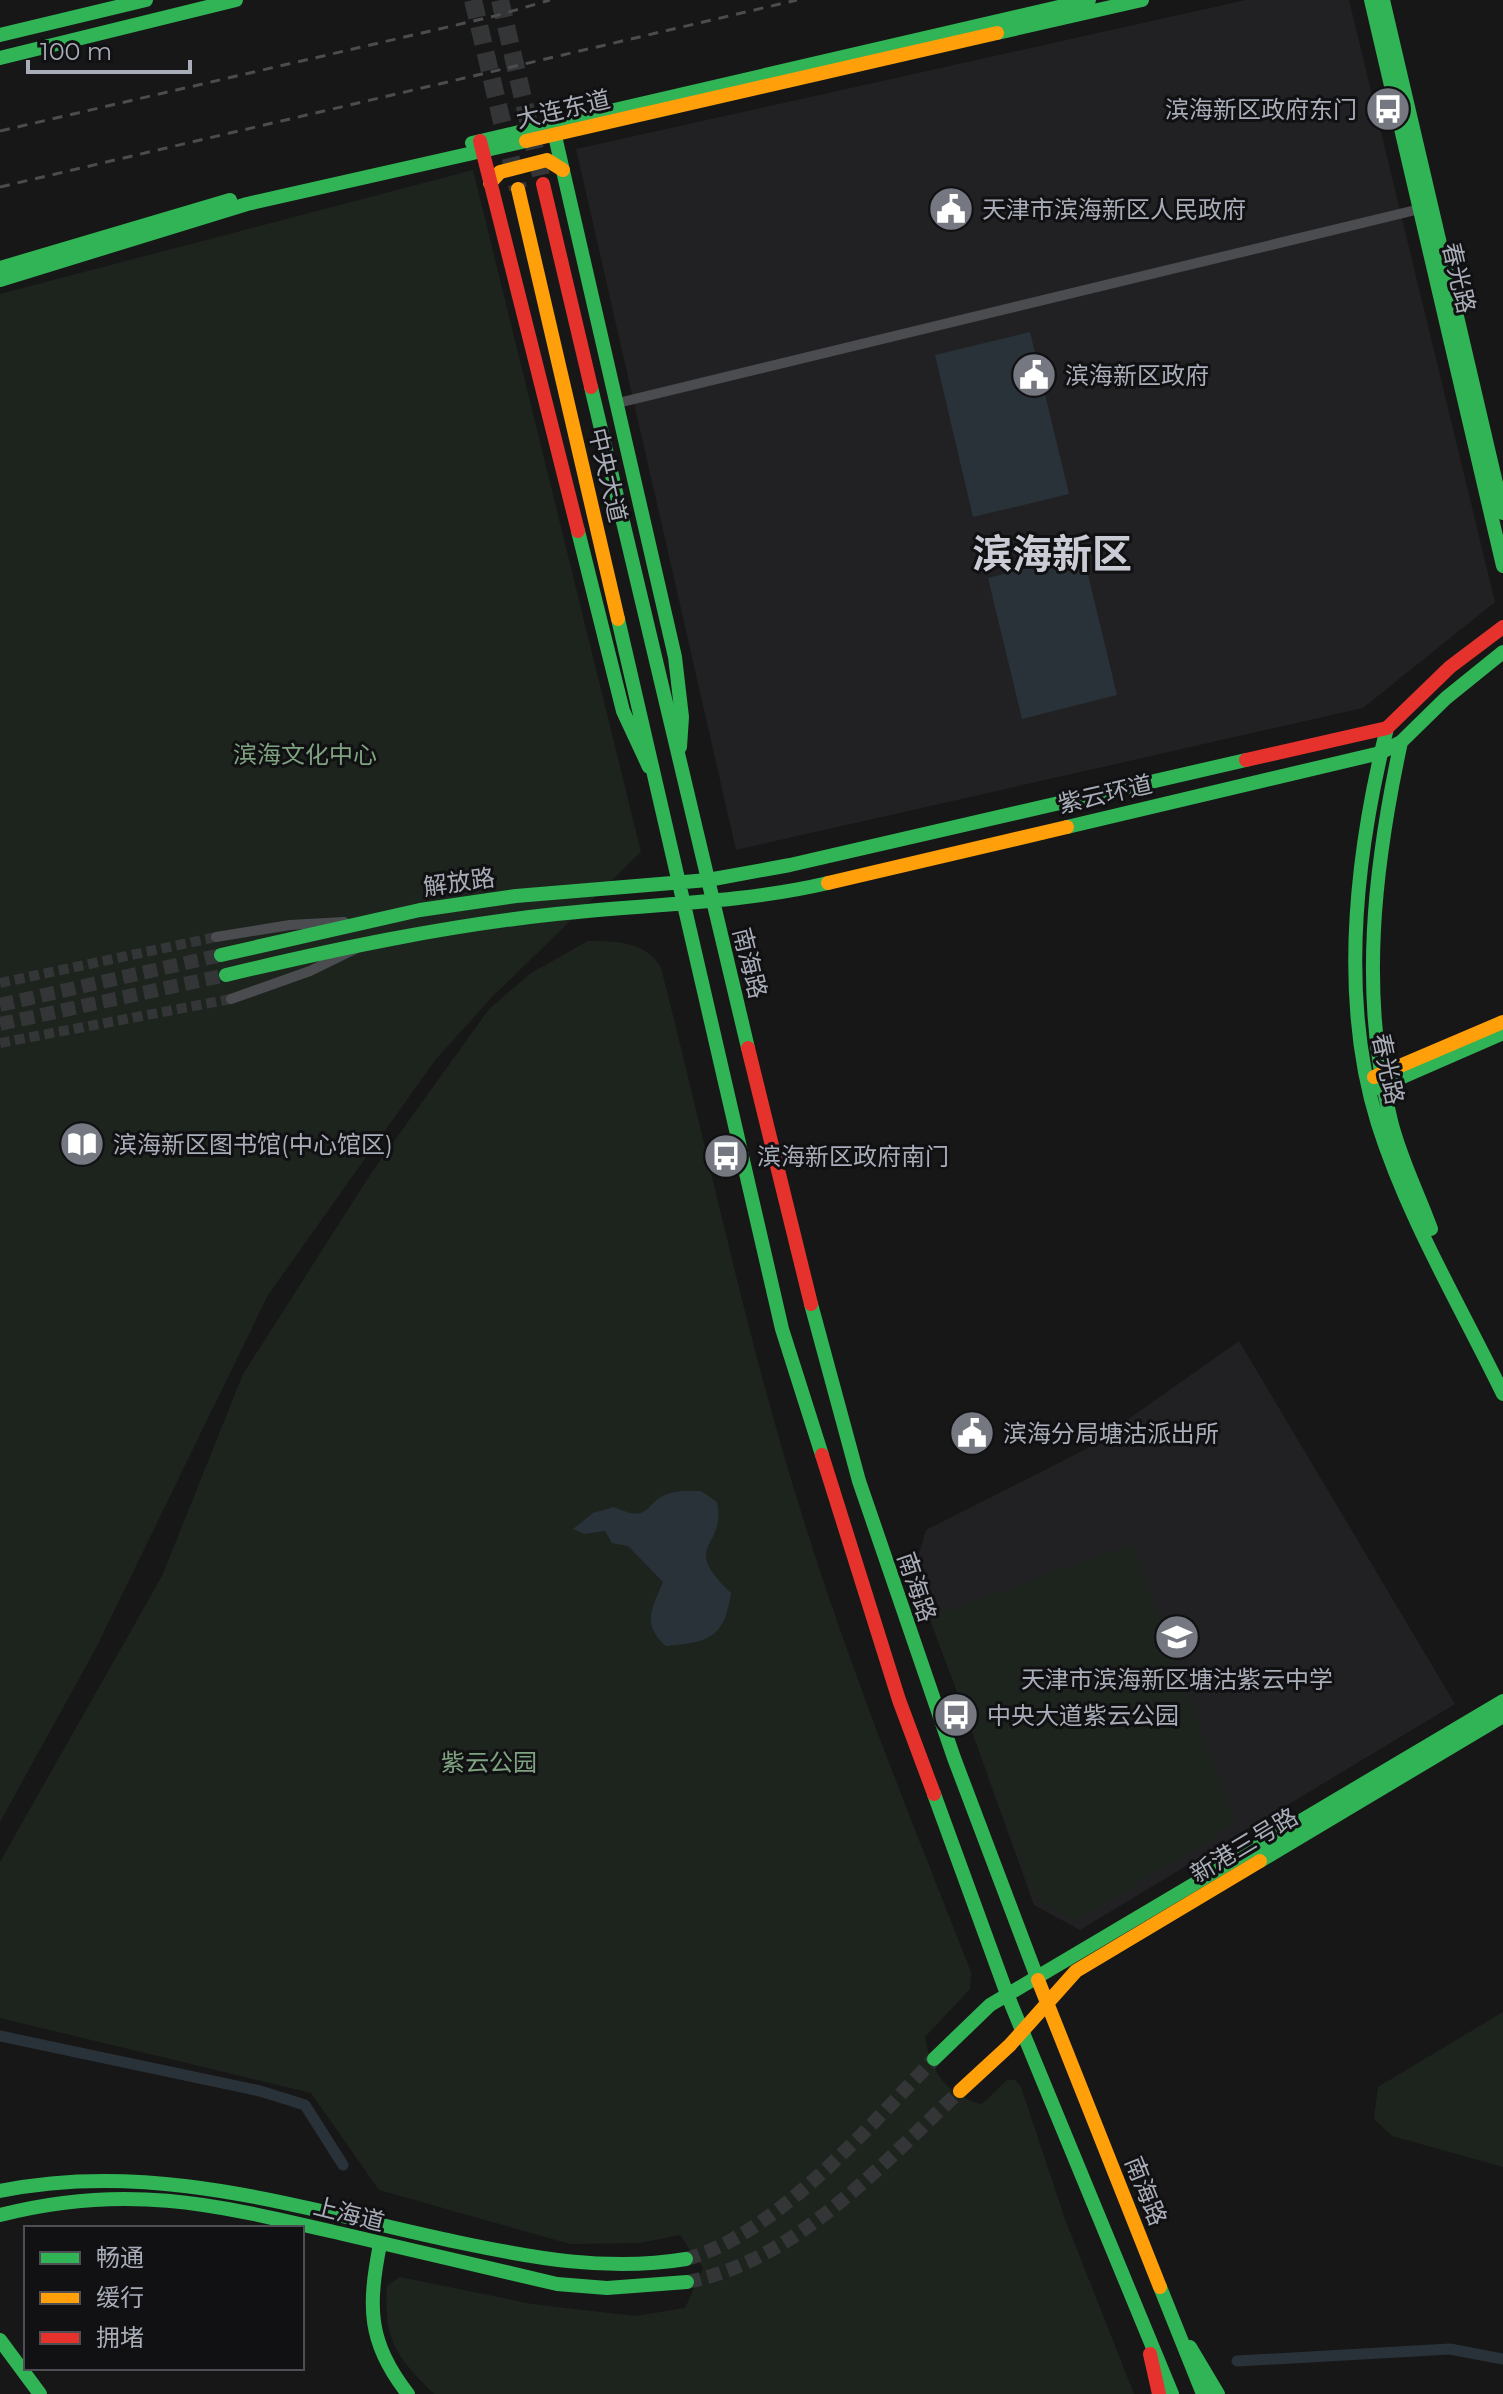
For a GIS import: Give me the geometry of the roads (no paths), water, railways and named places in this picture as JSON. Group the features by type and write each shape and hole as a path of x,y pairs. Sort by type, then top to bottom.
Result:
{"main road":[{"path":"0,35 146,0"},
{"path":"0,58 236,0"},
{"name":"大连东道","path":"0,268 192,209 481,145 1089,0"},
{"name":"大连东道","path":"553,128 1142,0"},
{"name":"春光路","path":"1371,0 1503,513"},
{"name":"春光路","path":"1383,0 1503,566"},
{"path":"553,128 675,657 682,717 679,765"},
{"path":"481,145 623,711 651,772"},
{"name":"大连东道","path":"0,280 247,204 481,145"},
{"path":"490,183 500,172 547,160 563,170"},
{"name":"中央大道","path":"543,184 679,765"},
{"name":"中央大道","path":"518,189 651,772"},
{"path":"1387,728 1450,667 1503,627"},
{"name":"紫云环道","path":"683,907 860,876 1380,753 1401,742 1446,698 1503,652"},
{"name":"春光路","path":"1387,728 1380,753 1354,954 1355,1010 1375,1083 1436,1240 1503,1372"},
{"name":"紫云环道","path":"708,880 961,828 1387,728"},
{"name":"春光路","path":"1401,742 1391,786 1370,948 1378,1125 1408,1198 1503,1394"},
{"name":"南海路","path":"679,765 812,1315 859,1481 954,1758 1046,2001 1203,2394"},
{"name":"南海路","path":"651,772 786,1343 899,1700 1007,1994 1172,2394"},
{"name":"解放路","path":"221,955 358,921 516,896 708,880"},
{"name":"解放路","path":"226,975 366,943 555,914 622,907 683,907"},
{"path":"1375,1083 1503,1022"},
{"path":"1375,1083 1503,1033"},
{"name":"新港三号路","path":"1038,1979 1503,1701"},
{"name":"新港三号路","path":"1023,2030 1076,1971 1503,1716"},
{"path":"934,2059 978,2014 1007,1994 1038,1979"},
{"path":"960,2091 1023,2030"},
{"name":"上海道","path":"0,2191 64,2180 165,2180 227,2189 394,2229 562,2263 636,2268 686,2259"},
{"name":"上海道","path":"0,2215 62,2201 153,2197 208,2203 579,2287 633,2288 687,2282"},
{"path":"380,2244 371,2300 372,2328 378,2352 388,2371 408,2394"},
{"path":"1177,2324 1218,2394"},
{"path":"1144,2325 1159,2394"},
{"path":"0,2340 40,2394"}],"street":[{"path":"618,403 1426,207"},
{"path":"216,937 290,925 358,921"},
{"path":"231,999 310,971 366,943"}],"waterway":[{"path":"0,2036 260,2091 305,2105 343,2165"},
{"path":"1237,2361 1450,2349 1503,2359"}],"tunnel":[{"path":"473,0 518,189"},
{"path":"500,0 543,184"},
{"path":"0,983 216,937"},
{"path":"0,1005 221,955"},
{"path":"0,1024 226,975"},
{"path":"0,1043 231,999"},
{"path":"686,2259 720,2246 787,2203 851,2145 934,2059"},
{"path":"687,2282 727,2271 765,2254 801,2232 868,2178 960,2091"}],"railway":[{"path":"0,131 495,16 550,0"},
{"path":"0,187 797,0"}],"place":[{"name":"滨海新区政府东门","path":"1388,109"},
{"name":"天津市滨海新区人民政府","path":"951,209"},
{"name":"滨海新区政府","path":"1034,375"},
{"name":"滨海新区图书馆(中心馆区)","path":"82,1144"},
{"name":"滨海新区政府南门","path":"726,1156"},
{"name":"滨海分局塘沽派出所","path":"972,1433"},
{"name":"天津市滨海新区塘沽紫云中学","path":"1177,1637"},
{"name":"中央大道紫云公园","path":"956,1715"}],"district":[{"name":"滨海新区","path":"1052,553"}],"park label":[{"name":"滨海文化中心","path":"305,754"},
{"name":"紫云公园","path":"489,1762"}]}
